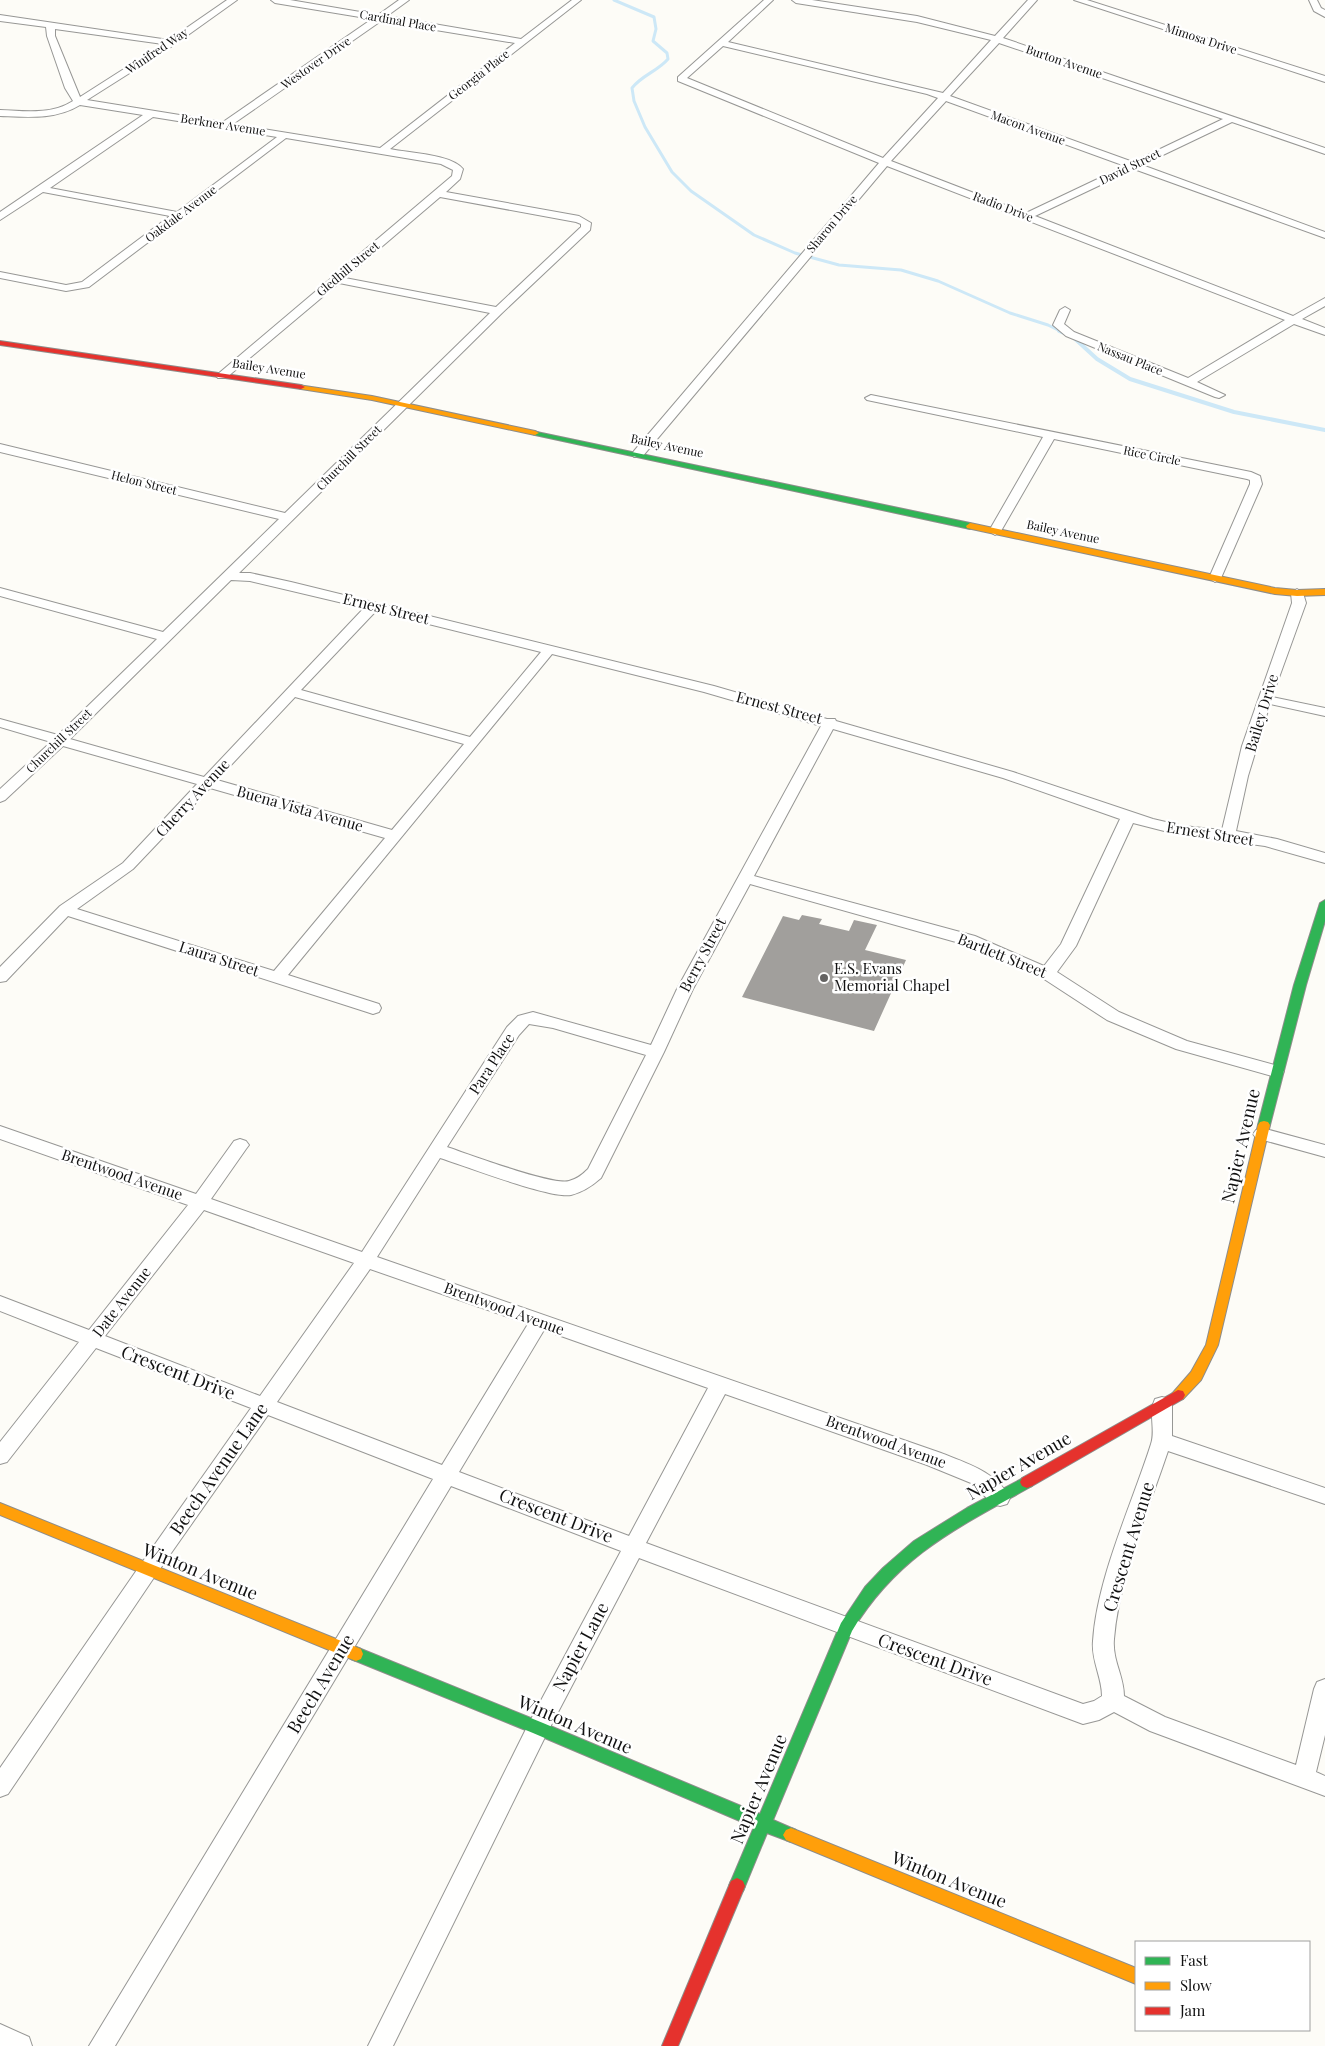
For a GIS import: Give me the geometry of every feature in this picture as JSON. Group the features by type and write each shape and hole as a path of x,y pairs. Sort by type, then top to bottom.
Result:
{"street":[{"path":"221,0 232,1"},
{"name":"Cardinal Place","path":"275,0 522,42"},
{"name":"Westover Drive","path":"226,125 405,0"},
{"name":"Georgia Place","path":"382,151 577,0"},
{"path":"723,42 769,0"},
{"name":"Burton Avenue","path":"796,0 840,3 939,23 998,39 1325,151"},
{"name":"Sharon Drive","path":"638,454 885,162 1033,0"},
{"name":"Mimosa Drive","path":"1078,0 1325,79"},
{"path":"1313,0 1317,9 1325,14"},
{"name":"Winifred Way","path":"80,102 232,1"},
{"path":"0,18 171,43"},
{"path":"0,113 46,114 64,110 80,102 70,88 51,36 50,25"},
{"name":"Radio Drive","path":"723,42 681,79 885,162 1325,332"},
{"name":"Macon Avenue","path":"723,42 930,92 1325,236"},
{"name":"Berkner Avenue","path":"80,102 446,162"},
{"path":"1,215 150,114"},
{"name":"David Street","path":"1028,216 1231,119"},
{"name":"Oakdale Avenue","path":"0,275 66,288 75,288 88,284 285,135"},
{"name":"Gledhill Street","path":"222,376 452,182 459,173 454,165 446,162"},
{"path":"41,189 179,215"},
{"name":"Churchill Street","path":"0,797 61,740 498,311 586,228 586,223 579,220 438,194"},
{"path":"336,279 498,311"},
{"path":"1188,383 1292,319 1325,301"},
{"name":"Nassau Place","path":"1065,310 1058,325 1070,334 1219,395"},
{"name":"Bailey Avenue","path":"0,344 372,398 1275,591 1297,593 1325,592"},
{"path":"871,398 1050,435 994,531"},
{"name":"Rice Circle","path":"1050,435 1231,472 1256,479 1256,484 1215,578"},
{"name":"Helon Street","path":"0,448 288,518"},
{"name":"Ernest Street","path":"228,576 250,577 374,606 709,689 830,722 1047,787 1128,818 1192,833 1228,834 1325,858"},
{"path":"0,592 166,637"},
{"name":"Bailey Drive","path":"1228,834 1232,810 1264,699 1299,603 1297,593"},
{"name":"Cherry Avenue","path":"0,977 65,910 128,866 374,606"},
{"path":"278,977 549,650"},
{"path":"293,692 473,742"},
{"path":"1264,699 1325,712"},
{"name":"Berry Street","path":"436,1150 540,1184 569,1189 585,1182 595,1173 656,1052 685,989 830,722"},
{"name":"Buena Vista Avenue","path":"0,723 395,836"},
{"path":"1047,973 1068,946 1128,818"},
{"name":"Bartlett Street","path":"744,878 969,940 1047,973 1113,1016 1182,1045 1276,1071"},
{"name":"Napier Avenue","path":"670,2046 846,1628 862,1601 884,1574 909,1552 941,1531 1182,1393 1194,1380 1207,1360 1276,1071 1306,961 1325,903"},
{"name":"Laura Street","path":"65,910 373,1008"},
{"name":"Para Place","path":"436,1150 513,1031 524,1020 533,1018 553,1022 656,1052"},
{"name":"Brentwood Avenue","path":"0,1132 967,1472 978,1477 1000,1498"},
{"path":"1262,1134 1325,1151"},
{"name":"Date Avenue","path":"0,1456 200,1202 240,1145"},
{"name":"Beech Avenue Lane","path":"0,1787 148,1570 366,1260 436,1150"},
{"name":"Crescent Drive","path":"0,1303 846,1628 1083,1714 1099,1710 1113,1701"},
{"name":"Beech Avenue","path":"101,2046 539,1322"},
{"name":"Napier Lane","path":"380,2046 538,1728 720,1384"},
{"name":"Crescent Avenue","path":"1113,1701 1113,1688 1104,1656 1103,1640 1107,1615 1117,1573 1162,1441 1162,1405"},
{"path":"1162,1441 1325,1496"},
{"name":"Winton Avenue","path":"0,1509 538,1728 764,1824 1135,1976"},
{"path":"1304,1778 1325,1689"},
{"path":"1113,1701 1158,1724 1325,1786"},
{"path":"0,2036 20,2046"}],"building":[{"name":"E.S. Evans Memorial Chapel","path":"802,915 822,919 819,924 849,931 854,920 877,925 865,950 906,960 874,1031 742,997 783,916 799,920"}],"waterway":[{"path":"614,0 654,17 656,29 653,41 667,53 668,59 632,88 634,101 645,127 672,172 691,191 754,235 795,253 839,265 901,270 938,281 1010,313 1048,325 1062,332"},
{"path":"1059,331 1064,333"},
{"path":"1072,336 1097,359 1130,379 1234,412 1325,430"}],"traffic: fast":[{"path":"535,433 970,526"},
{"path":"1264,1125 1300,985 1325,903"},
{"path":"737,1886 846,1628 865,1599 888,1572 919,1546 954,1523 1027,1482"},
{"path":"356,1654 538,1728 791,1835"}],"traffic: slow":[{"path":"301,387 372,398 535,433"},
{"path":"970,526 1275,591 1297,593 1325,592"},
{"path":"1178,1395 1196,1376 1212,1345 1264,1125"},
{"path":"0,1509 356,1654"},
{"path":"791,1835 1135,1976"}],"traffic: jam":[{"path":"0,343 301,387"},
{"path":"1027,1482 1178,1395"},
{"path":"670,2046 737,1886"}],"place":[{"name":"E.S. Evans Memorial Chapel","path":"824,978"}]}
